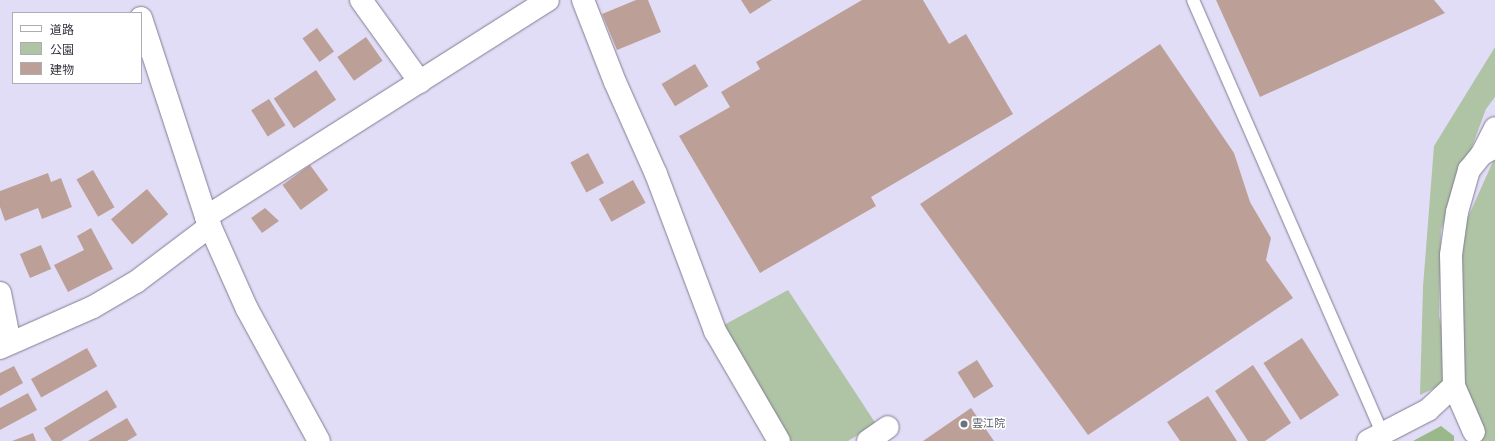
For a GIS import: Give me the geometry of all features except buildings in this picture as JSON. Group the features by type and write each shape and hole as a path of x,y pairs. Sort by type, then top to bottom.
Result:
{"street":[{"path":"135,0 140,12"},
{"path":"361,0 420,82"},
{"path":"0,293 5,345 93,307 136,282 208,222 420,82 548,0"},
{"path":"583,0 615,82 656,174 715,331 779,441"},
{"path":"142,21 208,222 247,309 319,441"},
{"path":"1474,432 1454,386 1450,255 1457,212 1469,170 1488,151 1495,128"},
{"path":"1375,437 1428,410 1454,386"},
{"path":"868,441 888,427"}],"lane":[{"path":"1193,0 1375,437"}],"green space":[{"path":"1495,47 1495,97 1486,109 1441,230 1439,316 1454,379 1420,395 1423,287 1434,146"},
{"path":"1495,157 1495,441 1480,441 1458,396 1451,255"},
{"path":"788,290 876,424 848,441 790,441 724,325"},
{"path":"1441,426 1454,436 1454,441 1413,441"}],"place":[{"name":"雲江院","path":"964,424"}]}
